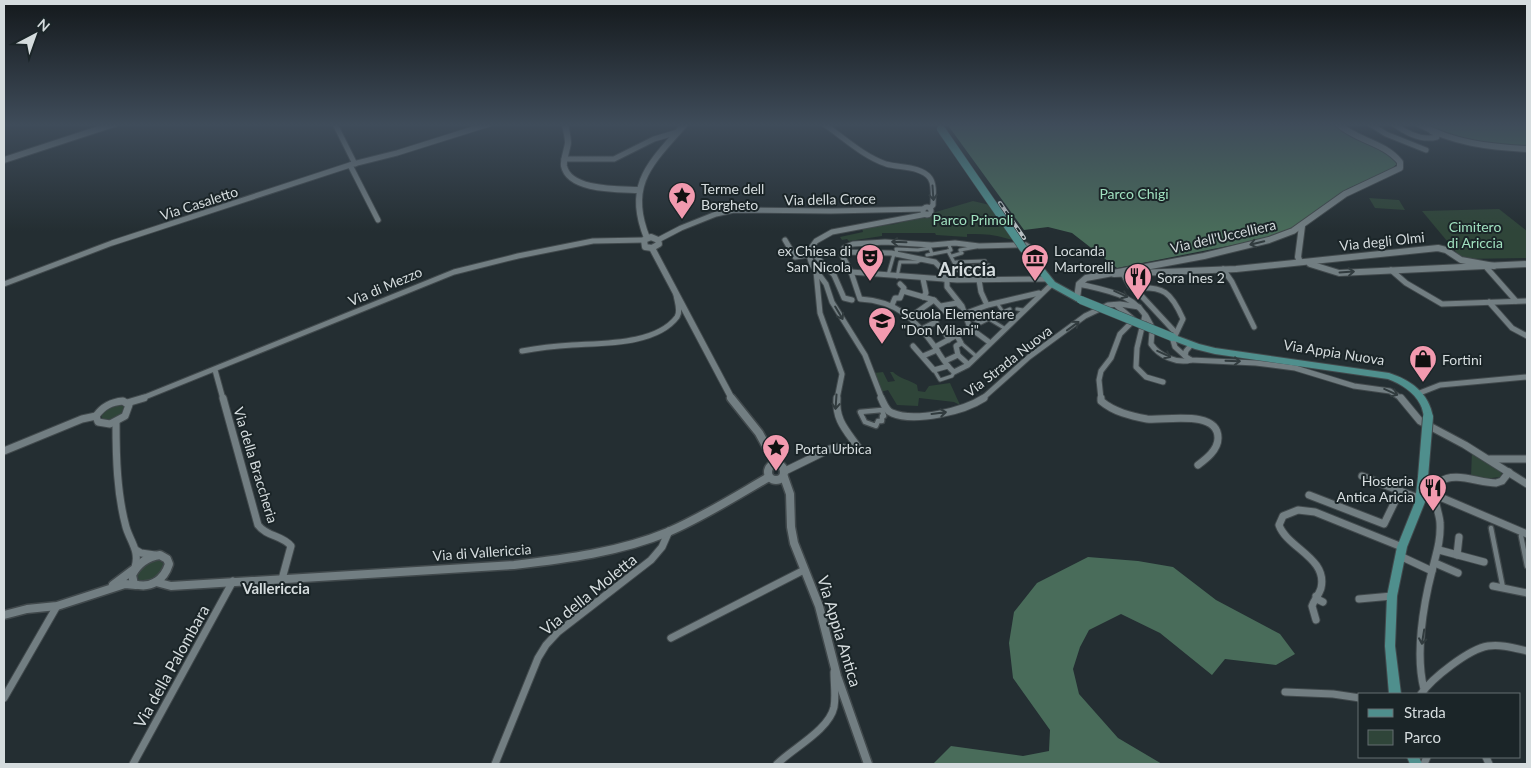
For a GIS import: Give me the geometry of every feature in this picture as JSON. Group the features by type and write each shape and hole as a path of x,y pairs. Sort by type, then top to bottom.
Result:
{"main road":[{"name":"Via Appia Nuova","path":"963,160 1022,246 1050,282 1079,299 1174,336 1190,345 1215,351 1384,375 1403,382 1416,394 1427,408 1425,420"},
{"path":"1395,693 1390,646 1392,596 1401,552 1421,494 1425,420"}],"street":[{"path":"350,160 378,220"},
{"name":"Via Casaletto","path":"4,284 106,245 369,160"},
{"path":"564,160 566,173 577,182 596,187 638,190"},
{"path":"647,239 658,240 658,246 652,248 645,247 647,239 640,223 638,190 657,160"},
{"path":"876,160 928,176 933,193 933,205 930,208 932,212 927,214 923,212 923,209"},
{"name":"Via dell'Uccelliera","path":"1103,274 1248,246 1276,238 1302,226 1345,194 1395,172 1400,165 1398,160"},
{"name":"Via della Croce","path":"647,239 716,214 737,210 831,211 930,208"},
{"name":"Via della Croce","path":"809,249 818,239 832,232 927,214"},
{"path":"1302,226 1298,257 1300,262 1317,265 1330,272 1527,264"},
{"name":"Via della Croce","path":"658,240 681,228"},
{"name":"Via di Mezzo","path":"128,406 459,270 593,241 647,239"},
{"path":"786,240 795,257 808,255 809,249"},
{"path":"954,371 946,364 922,329 903,311 892,305 872,299 860,299 851,272 843,260 842,252 847,246 856,244 898,242 932,245 948,243 979,246 1022,246"},
{"path":"948,243 951,250 948,251"},
{"path":"952,256 962,253 960,250 979,246"},
{"path":"652,248 732,399 759,433 776,464 783,467 784,474"},
{"path":"888,275 896,249 918,250 919,248 930,248 932,254"},
{"name":"Via degli Olmi","path":"1103,274 1223,269 1440,248 1462,261 1494,266"},
{"path":"809,249 834,275 842,296 852,300"},
{"path":"897,277 900,262 919,261 929,258 932,254 948,251"},
{"path":"948,251 966,280"},
{"path":"842,252 912,256 919,261"},
{"path":"982,254 985,263"},
{"name":"Via Strada Nuova","path":"808,255 816,271 824,280 832,302 865,355 884,407 891,413 896,414 929,414 953,411 978,402 1047,343 1098,310 1108,305 1116,304 1139,306"},
{"path":"929,258 936,262 942,271 945,280 944,288 961,306 966,314 970,328"},
{"path":"956,262 985,263"},
{"path":"942,271 961,270 985,263"},
{"path":"1486,267 1516,301"},
{"path":"1134,268 1132,270 1139,274"},
{"path":"1223,269 1232,282 1254,327"},
{"path":"1391,270 1406,283 1437,302 1527,301"},
{"path":"816,271 820,313 842,374 848,379"},
{"path":"851,272 923,279 1050,282"},
{"path":"1078,284 1086,278 1103,274"},
{"path":"1123,274 1127,282 1174,336 1176,347 1191,360"},
{"path":"923,279 925,295"},
{"path":"978,280 987,305"},
{"path":"913,346 923,356 940,380 952,376 954,371 968,364 1050,282"},
{"path":"888,297 900,298 904,288 900,284"},
{"path":"1078,284 1079,299"},
{"path":"1078,284 1116,291 1131,299 1139,306 1151,328 1151,344 1156,350 1178,360 1188,362 1191,360 1244,362 1284,366 1350,385 1382,389 1401,398 1414,416 1425,420 1490,459 1527,484"},
{"path":"1134,288 1156,288 1163,290 1175,302 1182,315 1182,322 1174,336"},
{"path":"903,291 925,295 934,300 951,317"},
{"path":"925,295 933,291"},
{"path":"966,314 987,305 1042,292"},
{"path":"522,351 562,346 610,345 639,340 677,317 679,311 676,296"},
{"path":"892,305 895,298"},
{"path":"910,317 934,300"},
{"path":"1489,302 1512,328 1527,336"},
{"path":"941,306 956,303 961,306"},
{"path":"998,303 1003,312 1010,310"},
{"path":"1116,304 1134,318 1131,324 1120,334 1111,358 1101,371 1099,380 1100,400 1104,405 1114,410 1141,417 1159,420 1189,418 1209,424 1218,433 1218,441 1212,453 1198,465"},
{"path":"1098,310 1131,324"},
{"path":"966,314 979,322 989,319 1004,328"},
{"path":"1145,315 1137,338 1134,361 1136,369 1143,376 1163,382"},
{"path":"922,329 936,322 949,341"},
{"path":"923,356 970,328"},
{"path":"970,328 980,332 989,342"},
{"path":"957,336 961,343 976,356"},
{"path":"961,343 956,346 958,355 968,364"},
{"path":"1185,356 1190,345"},
{"path":"934,370 958,355"},
{"name":"Via della Braccheria","path":"215,370 258,525 265,534 284,540 290,545 282,579"},
{"path":"776,464 770,466 767,470 769,477 776,480 830,449 839,447 854,450 858,448 858,445 842,425 836,411 837,394 842,374"},
{"path":"1416,394 1440,385 1527,377"},
{"path":"4,450 82,419 96,416 100,409 108,404 118,401 128,406 125,416 116,423 101,424 96,416"},
{"path":"882,410 884,416 882,416 882,421 878,421 876,426 860,417 860,412 882,410"},
{"path":"116,423 116,445 127,528 138,558 131,578 136,585"},
{"path":"1490,459 1527,459"},
{"path":"1509,472 1502,481 1496,483 1488,484 1461,478 1440,482 1436,486 1435,494 1440,519 1439,550 1432,572 1419,664 1423,692 1482,647 1497,645 1527,651"},
{"name":"Via Appia Antica","path":"784,474 790,494 792,534 819,606 834,662 868,763"},
{"path":"1362,476 1400,491 1440,497 1524,535 1527,566"},
{"name":"Via di Vallericcia","path":"4,615 57,606 124,584 146,586 156,582 167,586 528,564 617,547 669,531 717,507 769,477"},
{"path":"1309,495 1384,524 1400,491"},
{"path":"1316,620 1312,606 1321,586 1318,570 1311,560 1283,534 1279,527 1281,518 1288,513 1303,510 1315,512 1401,552 1432,572"},
{"path":"1491,528 1503,588"},
{"name":"Via della Moletta","path":"495,764 538,658 546,645 558,632 651,560 660,550 669,531"},
{"path":"1457,555 1459,537"},
{"path":"136,550 140,553 165,557 168,561 166,573 169,581 180,585"},
{"path":"1439,550 1484,562"},
{"name":"Via di Vallericcia","path":"107,589 144,559 156,555"},
{"path":"1435,563 1458,573"},
{"path":"671,638 804,570"},
{"path":"156,582 166,573"},
{"name":"Via della Palombara","path":"133,764 233,581"},
{"path":"1493,586 1527,593"},
{"path":"1316,596 1318,600 1323,602"},
{"path":"1358,599 1392,596"},
{"path":"4,698 57,606"},
{"path":"777,764 831,716 835,699 834,662"},
{"path":"1285,692 1333,694 1358,698"}],"green space":[{"name":"Parco Chigi","path":"973,160 1395,160 1397,164 1390,170 1347,189 1298,225 1273,237 1117,268 1072,233 1048,227 1024,230"},
{"path":"1369,198 1399,200 1405,210 1375,208"},
{"name":"Parco Primoli","path":"973,201 990,205 1013,240 986,234 967,234 967,237 936,235 935,233 882,233 882,236 849,241 847,239 842,240 840,237 863,232 862,228 895,224"},
{"name":"Cimitero di Ariccia","path":"1499,209 1527,231 1527,258 1462,259 1422,211"},
{"path":"883,372 888,382 895,381 890,372 893,372 917,385 918,391 925,392 929,386 950,383 960,405 954,402 919,398 918,406 897,405 888,390 881,392 874,373"},
{"path":"119,404 124,406 123,414 108,421 103,420 101,415 105,410"},
{"path":"1472,451 1499,469 1502,473 1500,477 1484,479 1471,477"},
{"path":"1088,557 1138,561 1173,567 1216,600 1280,634 1295,654 1276,665 1225,659 1212,675 1160,633 1121,614 1089,630 1080,647 1073,669 1079,694 1118,738 1162,764 933,764 951,746 1023,756 1049,751 1050,730 1013,678 1009,643 1014,612 1037,583"},
{"path":"157,559 164,566 158,576 147,581 139,580 137,574 144,563"}],"railway":[{"path":"1000,203 1024,238"}],"place":[{"name":"Terme dell Borgheto","path":"682,220"},
{"name":"ex Chiesa di San Nicola","path":"870,282"},
{"name":"Locanda Martorelli","path":"1035,282"},
{"name":"Sora Ines 2","path":"1138,301"},
{"name":"Scuola Elementare \"Don Milani\"","path":"882,345"},
{"name":"Fortini","path":"1423,383"},
{"name":"Porta Urbica","path":"776,472"},
{"name":"Hosteria Antica Aricia","path":"1433,512"}],"district":[{"name":"Ariccia","path":"967,268"},
{"name":"Vallericcia","path":"276,588"}]}
